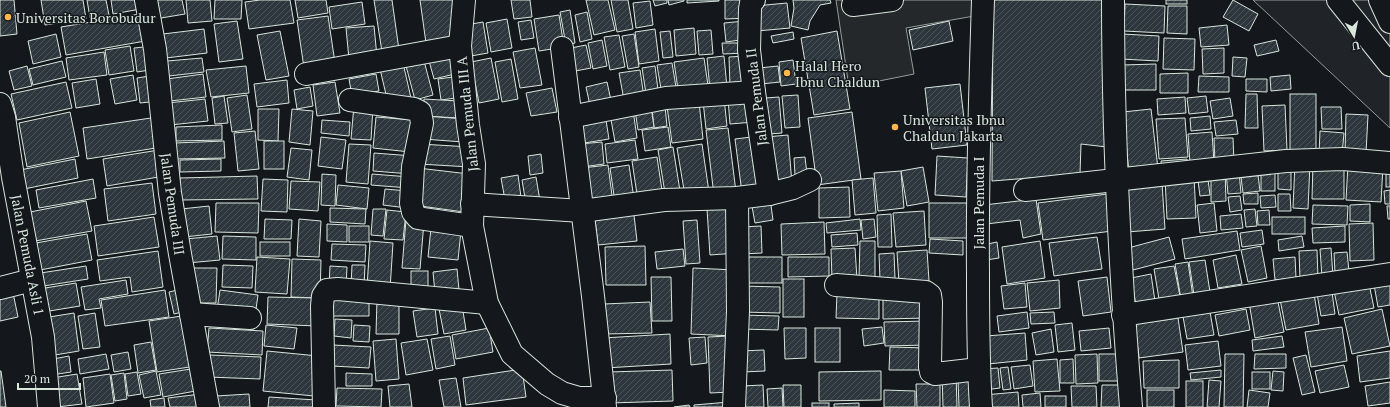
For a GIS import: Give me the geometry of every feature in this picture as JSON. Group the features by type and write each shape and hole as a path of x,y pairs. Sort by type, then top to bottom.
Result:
{"main road":[{"name":"Jalan Pemuda III","path":"146,0 155,49 170,192 190,314 208,407"},
{"name":"Jalan Pemuda III A","path":"464,0 460,46 468,126 474,164 472,226 487,303 512,354 542,380 562,393 605,403"},
{"name":"Jalan Pemuda II","path":"754,0 750,9 749,50 769,194"},
{"path":"853,5 892,0"},
{"name":"Jalan Pemuda I","path":"981,407 978,369 978,201 983,0"},
{"path":"1112,0 1117,179 1124,315 1131,407"},
{"path":"1338,0 1390,65"},
{"path":"1380,0 1390,22"},
{"path":"306,74 460,46"},
{"path":"562,48 605,403"},
{"path":"570,117 666,98 754,92"},
{"path":"350,100 414,109 420,112 422,124 413,167 411,203 413,212 418,218 472,226"},
{"name":"Jalan Pemuda Asli 1","path":"0,104 4,118 13,177 43,337 49,407"},
{"path":"1025,190 1286,160 1343,159 1390,162"},
{"path":"472,204 582,211 664,200 737,198 769,194 793,188 810,180"},
{"path":"734,407 738,311 737,198"},
{"path":"1124,315 1390,274"},
{"path":"0,288 32,280"},
{"path":"836,285 926,292 930,295 931,302 931,372 935,374 978,369"},
{"path":"324,407 322,306 323,296 327,290 338,289 487,303"},
{"path":"190,314 250,318"}],"shaded area":[{"path":"836,0 980,0 980,15 906,28 914,74 849,87"},
{"path":"1253,0 1390,0 1390,128"}],"building":[{"name":"Universitas Borobudur","path":"0,0 14,0 17,34 0,36"},
{"path":"41,0 83,0 86,19 45,25"},
{"path":"87,0 106,0 109,15 90,18"},
{"path":"111,0 144,0 146,8 113,14"},
{"path":"152,0 182,0 185,14 155,19"},
{"path":"186,0 210,0 212,21 188,23"},
{"path":"215,0 242,0 241,19 214,19"},
{"path":"260,0 290,0 294,23 249,29 245,2"},
{"path":"295,0 326,0 328,13 298,18"},
{"path":"374,0 392,0 399,50 382,52"},
{"path":"420,0 453,0 458,39 426,43"},
{"path":"511,0 530,0 532,17 514,19"},
{"path":"586,0 608,0 615,30 594,35"},
{"path":"611,0 628,0 633,29 617,32"},
{"path":"653,0 667,0 667,3 655,6"},
{"path":"668,0 684,0 684,1 669,5"},
{"path":"687,0 719,0 719,1 687,3"},
{"path":"725,0 749,0 749,18 725,19"},
{"path":"793,0 830,0 831,3 820,5 810,21 808,30 791,26 794,8"},
{"path":"993,0 1105,0 1107,147 1081,144 1080,174 992,181"},
{"path":"1166,0 1187,0 1187,4 1166,4"},
{"path":"1233,0 1258,14 1249,31 1223,17"},
{"path":"650,1 653,25 636,28 633,3"},
{"path":"362,2 365,24 332,29 329,7"},
{"path":"787,3 790,28 757,31 755,6"},
{"path":"1125,4 1165,6 1164,33 1124,31"},
{"path":"1168,6 1187,6 1187,34 1167,33"},
{"path":"570,10 575,43 566,45 560,12"},
{"path":"587,12 592,39 580,42 575,15"},
{"path":"146,13 151,40 66,55 61,27"},
{"path":"559,15 564,47 539,51 534,19"},
{"path":"328,16 335,63 304,68 297,20"},
{"path":"507,19 512,48 491,52 486,23"},
{"path":"531,20 534,38 521,40 518,22"},
{"path":"237,21 243,59 219,62 214,24"},
{"path":"745,21 747,39 726,42 724,23"},
{"path":"949,21 953,41 913,50 909,30"},
{"path":"483,22 488,53 471,56 466,25"},
{"path":"1227,25 1229,45 1201,47 1199,28"},
{"path":"374,26 377,57 349,59 346,28"},
{"path":"694,28 696,54 676,56 674,30"},
{"path":"204,29 207,53 166,58 163,34"},
{"path":"655,29 659,61 639,64 635,32"},
{"path":"711,30 713,54 699,55 697,31"},
{"path":"280,31 289,76 266,80 257,35"},
{"path":"670,31 673,57 663,58 660,32"},
{"path":"837,31 850,109 814,115 801,38"},
{"path":"793,32 794,39 773,43 771,36"},
{"path":"56,34 61,57 33,64 28,41"},
{"path":"634,34 639,67 628,69 622,36"},
{"path":"1122,34 1159,36 1158,61 1121,59"},
{"path":"619,35 625,67 610,70 604,37"},
{"path":"1164,38 1195,39 1194,70 1163,69"},
{"path":"602,40 607,66 593,69 588,43"},
{"path":"1276,40 1279,51 1257,56 1254,45"},
{"path":"722,43 746,43 746,53 723,54"},
{"path":"586,45 591,68 570,72 566,49"},
{"path":"130,46 134,71 109,75 105,50"},
{"path":"153,46 156,69 137,72 134,48"},
{"path":"535,48 542,85 520,88 513,52"},
{"path":"1224,48 1224,73 1203,74 1202,49"},
{"path":"457,50 463,72 434,79 428,57"},
{"path":"104,52 107,75 69,80 66,58"},
{"path":"724,56 727,88 710,90 707,58"},
{"path":"745,56 746,86 730,87 729,57"},
{"path":"423,57 433,95 415,100 405,62"},
{"path":"1233,57 1247,58 1245,77 1232,76"},
{"path":"202,58 204,72 169,76 167,61"},
{"path":"491,58 499,99 479,103 471,62"},
{"path":"704,58 709,92 679,96 674,62"},
{"path":"511,59 518,99 502,102 495,62"},
{"name":"Halal Hero Ibnu Chaldun","path":"793,60 796,84 781,86 779,62"},
{"path":"62,61 66,77 33,85 29,69"},
{"path":"403,63 411,98 388,103 380,69"},
{"path":"672,63 677,93 662,95 657,65"},
{"path":"1156,64 1156,90 1122,90 1122,65"},
{"path":"27,66 32,86 14,90 9,71"},
{"path":"246,66 249,93 211,97 206,70"},
{"path":"655,66 659,98 647,100 642,68"},
{"path":"778,66 780,82 761,84 759,68"},
{"path":"640,70 644,97 624,100 619,73"},
{"path":"1188,73 1188,93 1160,93 1160,74"},
{"path":"203,74 206,97 170,101 167,79"},
{"path":"376,74 379,91 352,96 349,79"},
{"path":"133,75 137,100 115,104 110,79"},
{"path":"156,75 159,101 140,103 137,78"},
{"path":"1290,75 1291,89 1271,91 1270,77"},
{"path":"460,76 463,97 441,100 438,79"},
{"path":"1199,76 1229,77 1229,92 1198,92"},
{"path":"96,79 100,104 76,108 72,83"},
{"path":"1246,79 1267,79 1267,92 1246,91"},
{"path":"287,80 289,103 257,107 254,84"},
{"path":"66,82 72,108 17,120 11,94"},
{"path":"335,82 340,113 317,116 313,85"},
{"path":"607,82 612,105 591,110 586,87"},
{"path":"960,84 967,145 932,149 925,88"},
{"path":"310,87 313,106 297,109 294,90"},
{"path":"552,88 557,112 531,116 526,93"},
{"path":"1246,94 1257,94 1258,128 1245,128"},
{"path":"1290,94 1316,94 1316,155 1290,155"},
{"path":"247,95 252,129 232,132 227,98"},
{"path":"798,95 800,127 785,128 782,96"},
{"path":"224,96 228,123 215,124 212,98"},
{"path":"751,96 754,122 730,124 728,99"},
{"path":"1206,96 1208,112 1189,114 1187,98"},
{"path":"779,97 782,133 769,134 766,98"},
{"path":"1185,97 1186,113 1158,115 1157,99"},
{"path":"724,98 727,126 706,129 703,101"},
{"path":"1230,98 1233,116 1213,119 1210,101"},
{"path":"205,99 208,121 170,125 167,103"},
{"path":"424,99 459,101 459,118 423,116"},
{"path":"699,102 703,139 672,143 667,106"},
{"path":"354,105 373,106 371,140 351,139"},
{"path":"1285,105 1287,150 1264,151 1262,106"},
{"path":"665,106 667,126 654,128 652,108"},
{"path":"651,107 654,127 638,130 635,110"},
{"path":"1321,107 1341,107 1342,129 1322,129"},
{"path":"258,109 279,109 278,141 258,140"},
{"path":"292,109 313,111 310,145 289,142"},
{"path":"1151,109 1158,169 1129,173 1123,112"},
{"path":"633,110 637,138 615,142 610,114"},
{"path":"70,112 79,156 27,167 19,123"},
{"path":"852,112 861,179 817,185 808,118"},
{"path":"605,114 609,139 578,144 574,119"},
{"path":"1346,114 1368,115 1366,153 1345,153"},
{"path":"424,116 465,119 463,142 423,139"},
{"path":"1210,116 1211,129 1191,131 1190,118"},
{"path":"376,117 413,120 410,152 373,148"},
{"path":"151,118 156,148 87,159 83,128"},
{"path":"1185,118 1188,157 1159,159 1156,119"},
{"path":"322,120 350,122 349,136 321,133"},
{"path":"1236,120 1238,134 1216,136 1214,122"},
{"path":"222,125 222,140 176,141 176,127"},
{"path":"668,127 671,147 645,151 642,130"},
{"path":"728,128 736,192 714,195 706,130"},
{"path":"255,131 259,169 238,171 234,133"},
{"path":"1320,131 1344,133 1342,155 1319,154"},
{"path":"1212,132 1214,163 1190,164 1188,134"},
{"path":"788,135 792,184 769,186 766,137"},
{"path":"760,136 766,190 742,193 735,139"},
{"path":"321,137 346,140 342,169 318,166"},
{"path":"1214,138 1233,138 1234,162 1215,163"},
{"path":"635,140 638,159 607,163 605,144"},
{"path":"224,141 225,158 175,159 175,143"},
{"path":"264,141 284,141 284,169 264,169"},
{"path":"602,142 604,164 582,167 579,144"},
{"path":"349,144 371,145 368,184 346,182"},
{"path":"420,144 471,147 470,167 419,164"},
{"path":"702,144 709,192 685,196 677,148"},
{"path":"673,147 680,191 665,193 658,150"},
{"path":"291,148 312,150 309,180 287,177"},
{"path":"159,150 164,176 107,186 103,159"},
{"path":"374,153 413,156 411,174 373,171"},
{"path":"541,154 543,173 530,175 528,156"},
{"path":"937,156 968,158 966,197 935,195"},
{"path":"657,157 663,197 638,201 632,161"},
{"path":"805,157 807,174 795,175 794,158"},
{"path":"75,159 78,178 19,190 15,171"},
{"path":"221,159 221,171 180,172 180,160"},
{"path":"1187,159 1188,171 1162,174 1161,161"},
{"path":"1295,162 1310,163 1308,209 1293,208"},
{"path":"1313,163 1344,163 1344,199 1312,199"},
{"path":"1278,164 1291,164 1291,190 1278,189"},
{"path":"1348,164 1383,166 1381,202 1346,200"},
{"path":"608,165 613,203 587,207 582,168"},
{"path":"629,165 634,199 615,202 610,168"},
{"path":"1261,166 1275,166 1275,191 1261,191"},
{"path":"923,167 929,202 907,206 901,171"},
{"path":"1257,167 1260,191 1243,193 1240,169"},
{"path":"418,168 469,174 464,212 413,205"},
{"path":"901,171 904,208 878,211 874,173"},
{"path":"1211,171 1225,171 1226,201 1211,202"},
{"path":"1207,172 1210,195 1200,196 1197,173"},
{"path":"1226,172 1239,172 1241,193 1228,194"},
{"path":"1386,172 1390,172 1390,187 1386,187"},
{"path":"322,174 336,175 335,206 321,205"},
{"path":"372,174 410,177 409,188 371,185"},
{"path":"518,175 521,197 505,200 501,178"},
{"path":"257,176 258,199 181,200 180,178"},
{"path":"1194,176 1196,218 1167,219 1165,178"},
{"path":"536,177 540,201 526,204 522,180"},
{"path":"873,178 876,213 855,215 852,180"},
{"path":"93,179 96,198 39,208 36,190"},
{"path":"263,179 288,180 287,212 261,211"},
{"path":"291,181 320,182 318,211 289,209"},
{"path":"152,183 156,214 108,221 104,189"},
{"path":"1162,183 1165,229 1127,232 1123,187"},
{"path":"338,185 369,188 367,209 336,205"},
{"path":"849,187 850,217 819,218 819,188"},
{"path":"385,189 408,191 407,208 383,205"},
{"path":"1390,190 1390,204 1385,204 1384,191"},
{"path":"1258,193 1258,204 1244,204 1243,194"},
{"path":"1107,194 1112,231 1043,240 1038,203"},
{"path":"1278,194 1290,194 1291,211 1278,211"},
{"path":"1275,195 1276,207 1261,208 1260,196"},
{"path":"1240,196 1242,210 1230,212 1228,197"},
{"path":"770,198 773,220 755,223 751,201"},
{"path":"1036,199 1041,234 1023,238 1020,220 986,224 984,205"},
{"path":"86,201 92,231 35,241 30,212"},
{"path":"216,203 259,203 258,233 215,232"},
{"path":"929,203 968,203 967,238 929,238"},
{"path":"1214,203 1217,231 1200,233 1197,205"},
{"path":"1370,204 1370,222 1350,221 1350,205"},
{"path":"1313,205 1348,206 1347,225 1312,224"},
{"path":"209,206 212,234 184,237 181,209"},
{"path":"1387,206 1390,206 1390,219 1388,219"},
{"path":"734,207 737,253 710,255 707,209"},
{"path":"330,208 366,209 365,224 330,222"},
{"path":"373,209 386,209 383,236 371,235"},
{"path":"1255,209 1257,226 1246,227 1244,210"},
{"path":"387,210 406,212 403,240 384,239"},
{"path":"1269,210 1270,225 1258,225 1257,211"},
{"path":"924,211 926,245 896,247 893,213"},
{"path":"891,214 892,247 878,247 877,215"},
{"path":"1241,214 1243,228 1221,230 1220,216"},
{"path":"634,215 637,241 598,245 595,219"},
{"path":"154,217 159,247 98,256 94,226"},
{"path":"1272,217 1305,217 1305,234 1272,234"},
{"path":"265,219 292,220 291,239 264,239"},
{"path":"299,219 321,221 319,257 297,256"},
{"path":"860,219 861,230 827,233 826,223"},
{"path":"874,219 876,237 863,239 861,220"},
{"path":"406,220 424,222 420,269 402,268"},
{"path":"697,220 700,263 686,264 683,221"},
{"path":"824,222 825,254 782,255 781,224"},
{"path":"1373,223 1374,260 1350,261 1349,224"},
{"path":"327,224 347,225 347,242 327,241"},
{"path":"349,226 369,226 369,242 349,242"},
{"path":"761,226 762,253 742,254 741,227"},
{"path":"1345,226 1345,242 1313,243 1312,228"},
{"path":"431,228 461,231 458,260 428,257"},
{"path":"1262,230 1264,244 1242,247 1240,233"},
{"path":"1237,231 1240,250 1185,259 1182,239"},
{"path":"857,233 858,245 832,247 831,235"},
{"path":"87,234 92,260 35,271 30,244"},
{"path":"217,236 220,260 187,263 185,239"},
{"path":"223,236 256,237 256,260 222,259"},
{"path":"1302,236 1304,247 1279,251 1278,240"},
{"path":"1097,237 1102,269 1054,276 1049,243"},
{"path":"1169,237 1175,259 1133,270 1128,248"},
{"path":"930,239 963,241 963,255 929,253"},
{"path":"370,241 393,243 390,289 367,287"},
{"path":"860,241 875,241 875,279 859,278"},
{"path":"1040,241 1045,278 1007,284 1002,247"},
{"path":"260,242 290,242 290,256 260,256"},
{"path":"997,242 999,258 986,260 983,245"},
{"path":"332,244 366,245 365,262 331,260"},
{"path":"645,246 646,285 606,285 605,247"},
{"path":"1261,246 1267,278 1248,282 1241,250"},
{"path":"855,248 857,279 832,280 831,249"},
{"path":"1331,248 1333,276 1322,277 1320,249"},
{"path":"683,249 685,266 657,269 655,252"},
{"path":"927,250 929,281 899,283 897,252"},
{"path":"1317,250 1318,278 1300,279 1299,251"},
{"path":"158,251 163,287 132,292 130,277 100,281 97,260"},
{"path":"1347,252 1349,271 1335,273 1334,253"},
{"path":"894,253 895,279 880,280 879,254"},
{"path":"1236,255 1242,284 1218,288 1213,260"},
{"path":"257,257 290,259 287,294 255,292"},
{"path":"741,257 782,257 782,283 741,283"},
{"path":"788,257 829,257 829,276 788,277"},
{"path":"1295,257 1296,278 1275,280 1273,259"},
{"path":"292,259 321,260 320,298 291,297"},
{"path":"1205,260 1210,292 1194,295 1189,262"},
{"path":"1188,262 1193,297 1181,299 1175,264"},
{"path":"223,265 253,266 252,288 222,287"},
{"path":"352,265 365,265 364,287 351,286"},
{"path":"86,266 88,279 37,287 34,274"},
{"path":"330,266 347,267 346,287 329,286"},
{"path":"1174,266 1181,301 1160,305 1154,269"},
{"path":"190,268 217,268 216,303 190,303"},
{"path":"693,268 735,270 733,336 691,334"},
{"path":"457,269 459,290 435,293 433,272"},
{"path":"411,271 428,271 428,294 411,294"},
{"path":"1151,274 1156,308 1137,311 1131,278"},
{"path":"1390,276 1390,305 1378,307 1373,279"},
{"path":"651,277 671,277 672,321 652,321"},
{"path":"1107,277 1111,312 1083,316 1078,281"},
{"path":"783,279 804,279 804,317 783,317"},
{"path":"1368,279 1374,308 1339,315 1333,286"},
{"path":"126,280 128,294 99,299 101,308 85,310 81,287"},
{"path":"1059,280 1060,308 1030,311 1027,283"},
{"path":"76,283 80,306 43,312 39,289"},
{"path":"1025,283 1027,307 1004,309 1001,286"},
{"path":"1331,285 1335,314 1321,316 1316,288"},
{"path":"741,286 780,287 780,313 741,312"},
{"path":"12,288 18,317 0,321 0,290"},
{"path":"1313,288 1319,324 1286,330 1279,294"},
{"path":"182,289 186,311 174,314 169,292"},
{"path":"165,290 169,317 105,326 101,300"},
{"path":"220,290 258,295 255,316 217,310"},
{"path":"837,293 879,293 879,319 836,318"},
{"path":"328,295 369,295 369,316 327,316"},
{"path":"883,296 928,296 928,318 883,319"},
{"path":"268,297 318,298 317,326 267,324"},
{"path":"1277,297 1284,332 1255,338 1249,302"},
{"path":"377,299 399,300 399,334 376,334"},
{"path":"650,302 652,333 605,334 604,304"},
{"path":"462,305 466,330 444,334 439,309"},
{"path":"1209,306 1214,335 1187,339 1182,311"},
{"path":"435,308 438,334 417,337 413,311"},
{"path":"1246,309 1250,330 1219,336 1215,315"},
{"path":"1382,309 1390,346 1352,354 1344,318"},
{"path":"1027,312 1029,328 999,332 997,316"},
{"path":"1054,312 1055,323 1031,324 1030,313"},
{"path":"74,313 79,351 49,356 43,318"},
{"path":"95,313 100,347 83,349 78,316"},
{"path":"188,315 196,366 157,372 149,321"},
{"path":"741,315 779,316 778,330 741,329"},
{"path":"1178,318 1183,352 1139,358 1135,324"},
{"path":"335,319 352,320 351,338 334,336"},
{"path":"927,321 928,345 885,346 884,322"},
{"path":"1072,323 1075,350 1058,352 1055,325"},
{"path":"266,325 297,328 294,349 264,346"},
{"path":"354,325 370,326 369,342 353,341"},
{"path":"882,327 884,343 864,346 862,329"},
{"path":"1342,327 1347,361 1311,367 1305,332"},
{"path":"209,328 263,331 262,355 207,352"},
{"path":"489,328 493,352 456,359 452,335"},
{"path":"784,328 806,328 806,358 785,359"},
{"path":"815,328 840,328 840,362 815,362"},
{"path":"1109,328 1111,348 1081,351 1079,331"},
{"path":"1051,329 1054,352 1036,355 1032,333"},
{"path":"1025,333 1027,360 988,364 986,336"},
{"path":"670,334 671,364 605,368 603,338"},
{"path":"450,336 455,365 436,369 431,339"},
{"path":"729,336 731,392 710,393 708,337"},
{"path":"1282,336 1284,347 1253,351 1252,340"},
{"path":"705,337 707,363 691,365 689,338"},
{"path":"396,339 399,379 376,381 373,341"},
{"path":"427,339 433,370 406,375 401,343"},
{"path":"1218,341 1221,366 1188,370 1185,345"},
{"path":"151,342 156,370 138,373 134,345"},
{"path":"333,345 371,347 369,368 332,366"},
{"path":"890,347 928,348 928,370 889,370"},
{"path":"764,350 765,371 742,372 740,351"},
{"path":"267,351 318,356 314,396 263,391"},
{"path":"1390,351 1390,378 1360,382 1357,356"},
{"path":"128,352 131,369 114,372 111,355"},
{"path":"106,354 109,369 80,374 78,359"},
{"path":"1097,354 1098,383 1076,384 1075,355"},
{"path":"1099,354 1124,354 1124,381 1099,381"},
{"path":"1225,354 1244,354 1243,407 1224,407"},
{"path":"1255,354 1286,354 1286,368 1254,369"},
{"path":"209,355 261,357 260,379 208,377"},
{"path":"1306,355 1315,392 1302,395 1293,358"},
{"path":"69,356 71,372 51,375 48,360"},
{"path":"1057,359 1060,391 1035,392 1033,361"},
{"path":"1073,359 1074,383 1060,383 1060,360"},
{"path":"1179,360 1179,388 1144,388 1143,361"},
{"path":"1030,365 1033,386 1014,389 1011,367"},
{"path":"1344,365 1349,387 1320,393 1315,371"},
{"path":"1008,367 1011,389 1003,390 1000,368"},
{"path":"197,368 201,390 163,397 159,374"},
{"path":"998,368 1000,388 985,390 983,369"},
{"path":"522,369 526,397 466,405 463,378"},
{"path":"672,370 673,401 610,403 609,372"},
{"path":"1221,370 1221,377 1191,380 1190,373"},
{"path":"1,371 6,407 0,407"},
{"path":"156,371 161,395 144,398 139,375"},
{"path":"881,371 881,400 819,401 819,372"},
{"path":"1273,371 1284,372 1283,391 1271,390"},
{"path":"137,372 141,394 128,396 125,374"},
{"path":"1252,372 1270,372 1270,389 1252,389"},
{"path":"124,373 127,399 115,401 111,375"},
{"path":"346,373 372,374 372,386 346,386"},
{"path":"942,373 956,373 957,407 943,407"},
{"path":"77,374 82,404 57,407 52,378"},
{"path":"110,374 114,403 86,407 83,378"},
{"path":"456,378 461,407 444,407 439,380"},
{"path":"976,379 976,407 959,407 958,380"},
{"path":"1209,380 1221,381 1219,407 1207,407"},
{"path":"1186,381 1203,381 1203,407 1186,407"},
{"path":"1390,382 1390,403 1368,406 1365,386"},
{"path":"409,384 412,407 390,407 388,386"},
{"path":"916,384 940,384 940,407 917,407"},
{"path":"763,385 764,407 743,407 742,386"},
{"path":"783,385 801,385 801,407 784,407"},
{"path":"1102,385 1125,385 1125,407 1101,407"},
{"path":"1071,386 1096,386 1097,407 1072,407"},
{"path":"337,388 382,389 381,407 336,406"},
{"path":"782,388 783,407 768,407 767,389"},
{"path":"884,390 915,391 915,407 884,407"},
{"path":"1147,390 1174,390 1174,407 1147,407"},
{"path":"1249,390 1270,393 1268,407 1247,407"},
{"path":"1018,392 1019,407 985,407 984,395"},
{"path":"1040,393 1041,407 1023,407 1022,395"},
{"path":"201,394 203,407 170,407 168,398"},
{"path":"249,394 250,407 217,407 216,396"},
{"path":"1045,396 1066,396 1066,407 1045,407"},
{"path":"269,397 316,400 316,407 268,407"},
{"path":"164,398 165,407 151,407 150,400"},
{"path":"729,402 729,407 694,407 694,405"},
{"path":"812,403 829,403 829,407 812,407"},
{"path":"859,403 859,407 834,407 834,404"},
{"path":"689,405 690,407 674,407"}],"place":[{"name":"Universitas Borobudur","path":"8,17"},
{"name":"Halal Hero Ibnu Chaldun","path":"787,73"},
{"name":"Universitas Ibnu Chaldun Jakarta","path":"895,127"}]}
